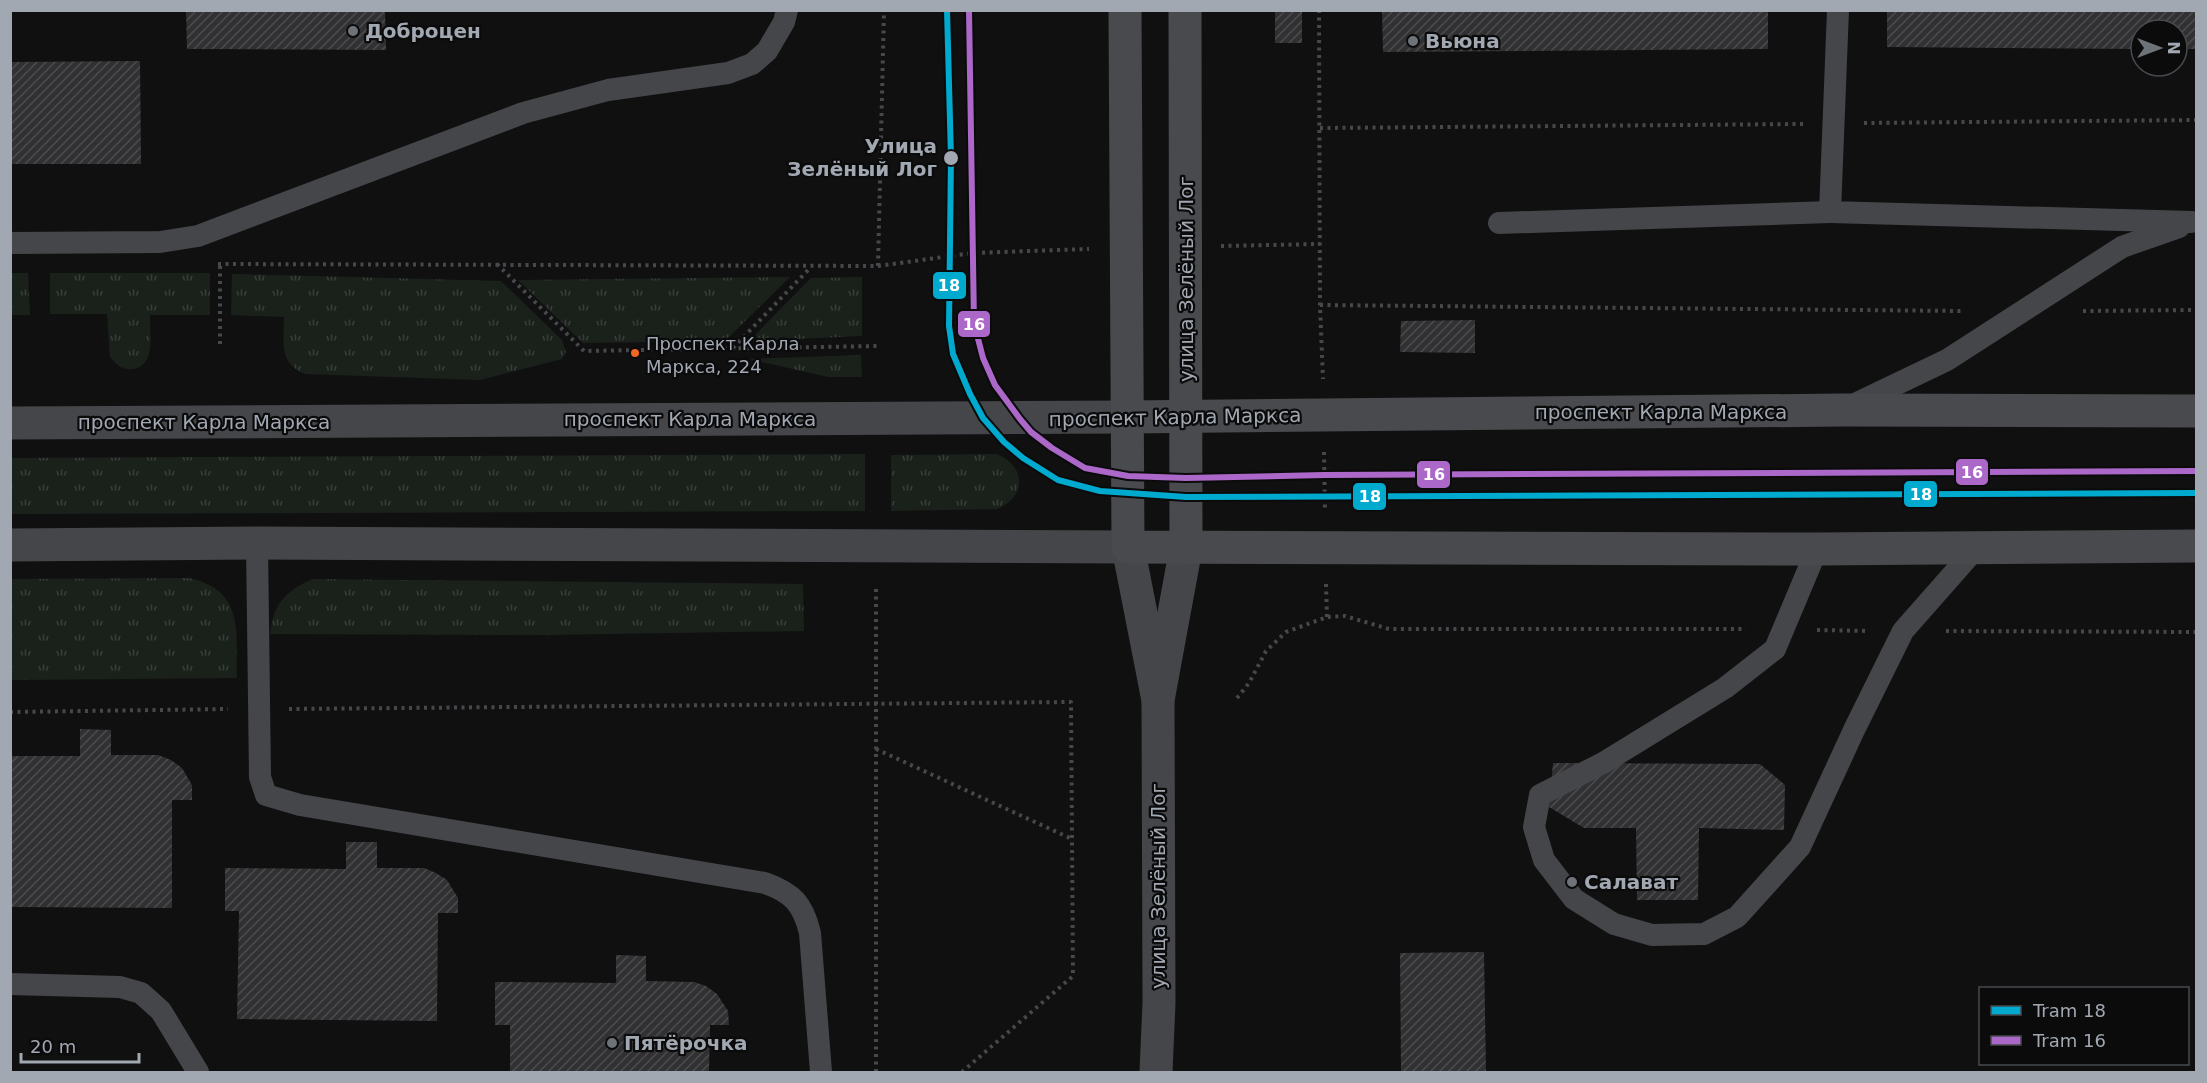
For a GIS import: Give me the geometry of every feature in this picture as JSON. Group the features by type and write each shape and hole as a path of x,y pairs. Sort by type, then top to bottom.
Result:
{"main road":[{"path":"1125,10 1128,547 1817,549 2196,546"},
{"name":"улица Зелёный Лог","path":"1185,10 1186,548"},
{"name":"проспект Карла Маркса","path":"1127,417 1842,410 2196,411"}],"street":[{"name":"проспект Карла Маркса","path":"10,423 1127,417"},
{"path":"10,545 257,543 1128,547 1158,700"},
{"path":"1158,700 1186,548"},
{"name":"улица Зелёный Лог","path":"1156,1072 1159,1003 1158,700"}],"lane":[{"path":"10,243 160,242 198,236 523,113 608,90 728,73 752,64 767,51 784,22 787,10"},
{"path":"1830,212 1838,10"},
{"path":"1499,223 1830,212 2194,222"},
{"path":"1842,410 1947,360 2121,247 2194,222"},
{"path":"257,543 260,777 266,795 300,805 765,883 782,889 796,900 806,916 810,933 821,1072"},
{"path":"1817,549 1775,649 1725,688 1603,763 1540,795 1534,827 1544,860 1574,899 1614,924 1652,935 1704,934 1737,917 1800,847 1903,631 1977,547"},
{"path":"10,984 120,987 141,993 161,1011 198,1072"}],"path":[{"path":"878,266 884,10"},
{"path":"1319,10 1320,305 1327,617"},
{"path":"1320,128 2196,120"},
{"path":"220,227 220,344"},
{"path":"1217,246 1320,244"},
{"path":"209,264 878,266 972,253 1089,249"},
{"path":"496,264 584,351 878,346"},
{"path":"732,348 812,266"},
{"path":"1320,305 1963,311"},
{"path":"2080,311 2196,310"},
{"path":"876,585 876,1072"},
{"path":"1237,699 1249,683 1266,651 1286,632 1327,617 1345,616 1389,629 2196,632"},
{"path":"10,712 1071,702 1073,976 962,1072"},
{"path":"876,749 1072,839"}],"green space":[{"path":"11,273 28,273 30,315 11,315"},
{"path":"50,273 210,273 210,315 150,315 150,346 146,361 134,369 126,369 110,357 107,314 50,314"},
{"path":"232,274 501,281 562,340 566,352 562,359 480,380 306,374 291,364 284,351 284,317 231,315"},
{"path":"790,277 725,341 583,343 518,280"},
{"path":"862,277 862,336 749,341 811,278"},
{"path":"861,355 862,377 828,377 749,359"},
{"path":"865,454 865,511 11,514 11,458"},
{"path":"997,454 1007,459 1018,474 1018,489 1007,504 997,509 891,511 891,455"},
{"path":"189,578 207,584 220,592 229,603 236,630 237,678 11,680 11,579"},
{"path":"312,579 803,584 804,631 544,635 270,634 274,615 282,600 294,589"}],"building":[{"path":"186,10 385,10 386,50 187,49"},
{"path":"1275,10 1302,10 1302,43 1275,43"},
{"path":"1382,10 1768,10 1768,49 1383,52"},
{"path":"1887,10 2196,10 2196,49 2189,49 2189,18 2129,18 2129,49 1887,47"},
{"path":"140,61 141,164 10,164 10,62"},
{"path":"1475,320 1475,353 1400,352 1401,321"},
{"path":"80,729 111,730 111,755 158,755 171,760 182,768 192,785 192,800 172,800 172,908 10,907 10,756 80,756"},
{"path":"1553,763 1760,764 1785,785 1784,830 1699,828 1698,900 1637,900 1636,828 1584,828 1549,807"},
{"path":"346,842 377,842 377,868 424,868 447,880 458,898 458,913 438,913 437,1021 237,1019 239,911 225,911 225,868 346,869"},
{"path":"1484,952 1486,1072 1401,1072 1400,953"},
{"path":"616,955 646,956 646,981 694,982 706,986 717,994 728,1011 729,1025 710,1025 709,1072 510,1072 510,1025 495,1025 495,982 616,983"}],"tram line":[{"name":"18","path":"947,10 951,158 949,326 953,354 983,418 1004,442 1023,458 1058,480 1100,491 1186,497 2196,493"},
{"name":"16","path":"969,10 974,323 983,358 995,385 1020,419 1031,432 1052,448 1085,468 1128,476 1186,478 1324,475 2196,471"}],"place":[{"name":"Доброцен","path":"353,31"},
{"name":"Вьюна","path":"1413,41"},
{"name":"Улица Зелёный Лог","path":"951,158"},
{"name":"Проспект Карла Маркса, 224","path":"635,353"},
{"name":"Салават","path":"1572,882"},
{"name":"Пятёрочка","path":"612,1043"}]}
